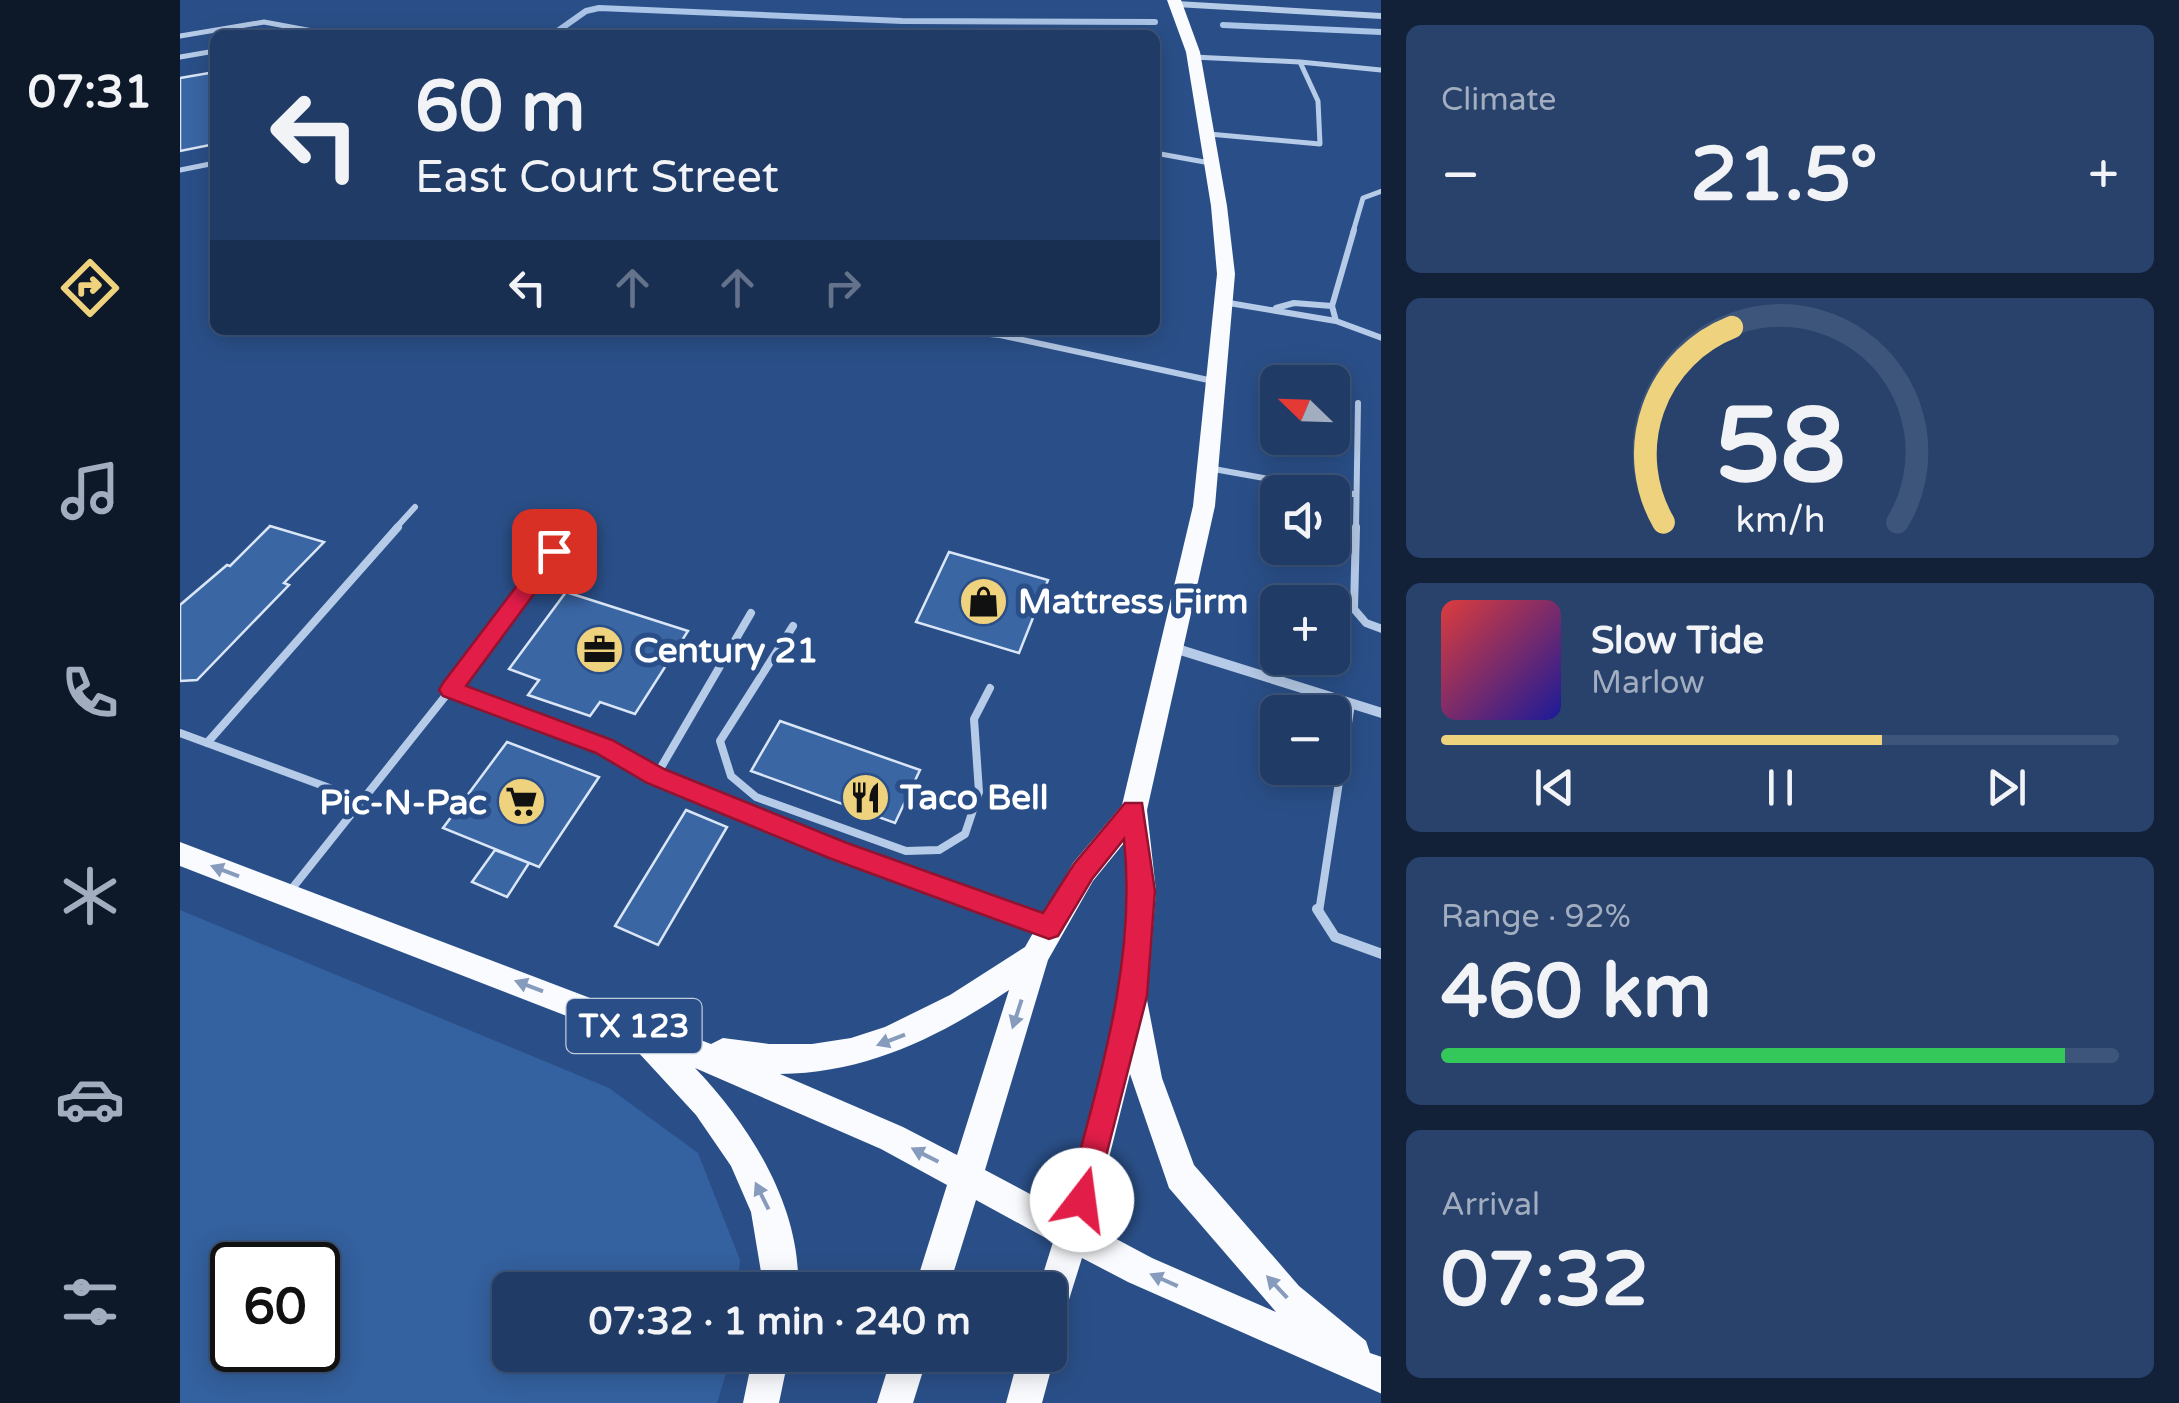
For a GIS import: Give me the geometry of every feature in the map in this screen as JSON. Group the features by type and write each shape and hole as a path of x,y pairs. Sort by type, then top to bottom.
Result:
{"main road":[{"path":"1061,1272 1133,996 1142,891 1134,810 1174,648 1208,468 1218,382 1226,274 1208,134 1193,56 1175,2"},
{"path":"936,1272 1035,956 1083,872 1134,810"},
{"name":"TX 123","path":"180,854 673,1042 892,1138 1152,1275 1379,1375"},
{"path":"673,1042 767,1062 832,1059 894,1041 965,1005 1035,956"},
{"path":"1133,996 1146,1078 1181,1176 1287,1298 1379,1375"},
{"path":"620,1020 691,1081 723,1122 769,1207 778,1272"},
{"path":"761,1403 767,1372"},
{"path":"895,1403 905,1372"},
{"path":"1024,1403 1032,1372"}],"street":[{"path":"1175,2 1247,3 1381,16"},
{"path":"1174,648 1381,713"}],"lane":[{"path":"216,30 264,22 305,30"},
{"path":"180,36 210,31"},
{"path":"180,57 210,53"},
{"path":"1193,56 1381,70"},
{"path":"1208,134 1320,144 1322,123 1314,85 1300,62"},
{"path":"1160,154 1213,164"},
{"path":"180,170 210,164"},
{"path":"1336,321 1332,306 1362,198 1381,192"},
{"path":"1224,302 1336,321 1381,338"},
{"path":"1276,308 1294,303 1332,306"},
{"path":"989,335 1218,382"},
{"path":"1358,403 1353,494 1354,609 1366,622 1381,629"},
{"path":"1208,468 1353,494"},
{"path":"208,743 416,506"},
{"path":"287,895 450,690 554,551"},
{"path":"656,776 751,613"},
{"path":"793,626 720,741 731,776 756,797 906,851 938,850 965,834 979,792 974,719 990,688"},
{"path":"450,690 604,747 656,776 838,851 1049,927"},
{"path":"1351,704 1317,909 1335,937 1381,954"},
{"path":"180,733 362,800"}],"shaded area":[{"path":"180,910 609,1088 698,1153 740,1260 739,1272 492,1272 492,1372 727,1372 717,1403 180,1403"}],"building":[{"path":"210,73 210,145 180,151 180,78"},
{"path":"270,526 324,542 284,583 289,585 197,680 180,681 180,605 230,566"},
{"name":"Mattress Firm","path":"949,552 1048,580 1019,653 916,622"},
{"name":"Century 21","path":"566,592 688,631 635,714 600,702 590,716 528,695 539,680 509,669"},
{"name":"Taco Bell","path":"780,721 920,770 895,823 751,771"},
{"name":"Pic-N-Pac","path":"507,742 599,777 539,867 443,828"},
{"path":"686,810 727,827 658,945 615,926"},
{"path":"495,850 529,863 507,897 472,882"}],"waterway":[{"path":"559,30 586,11 599,8 902,21 1155,22"},
{"path":"1223,25 1381,32"}],"place":[{"name":"Mattress Firm","path":"983,601"},
{"name":"Century 21","path":"599,650"},
{"name":"Taco Bell","path":"865,797"},
{"name":"Pic-N-Pac","path":"522,802"}],"route":[{"path":"554,551 450,690 604,747 656,776 838,851 1049,927 1083,872 1134,810 1142,891 1133,996 1082,1200"}]}
